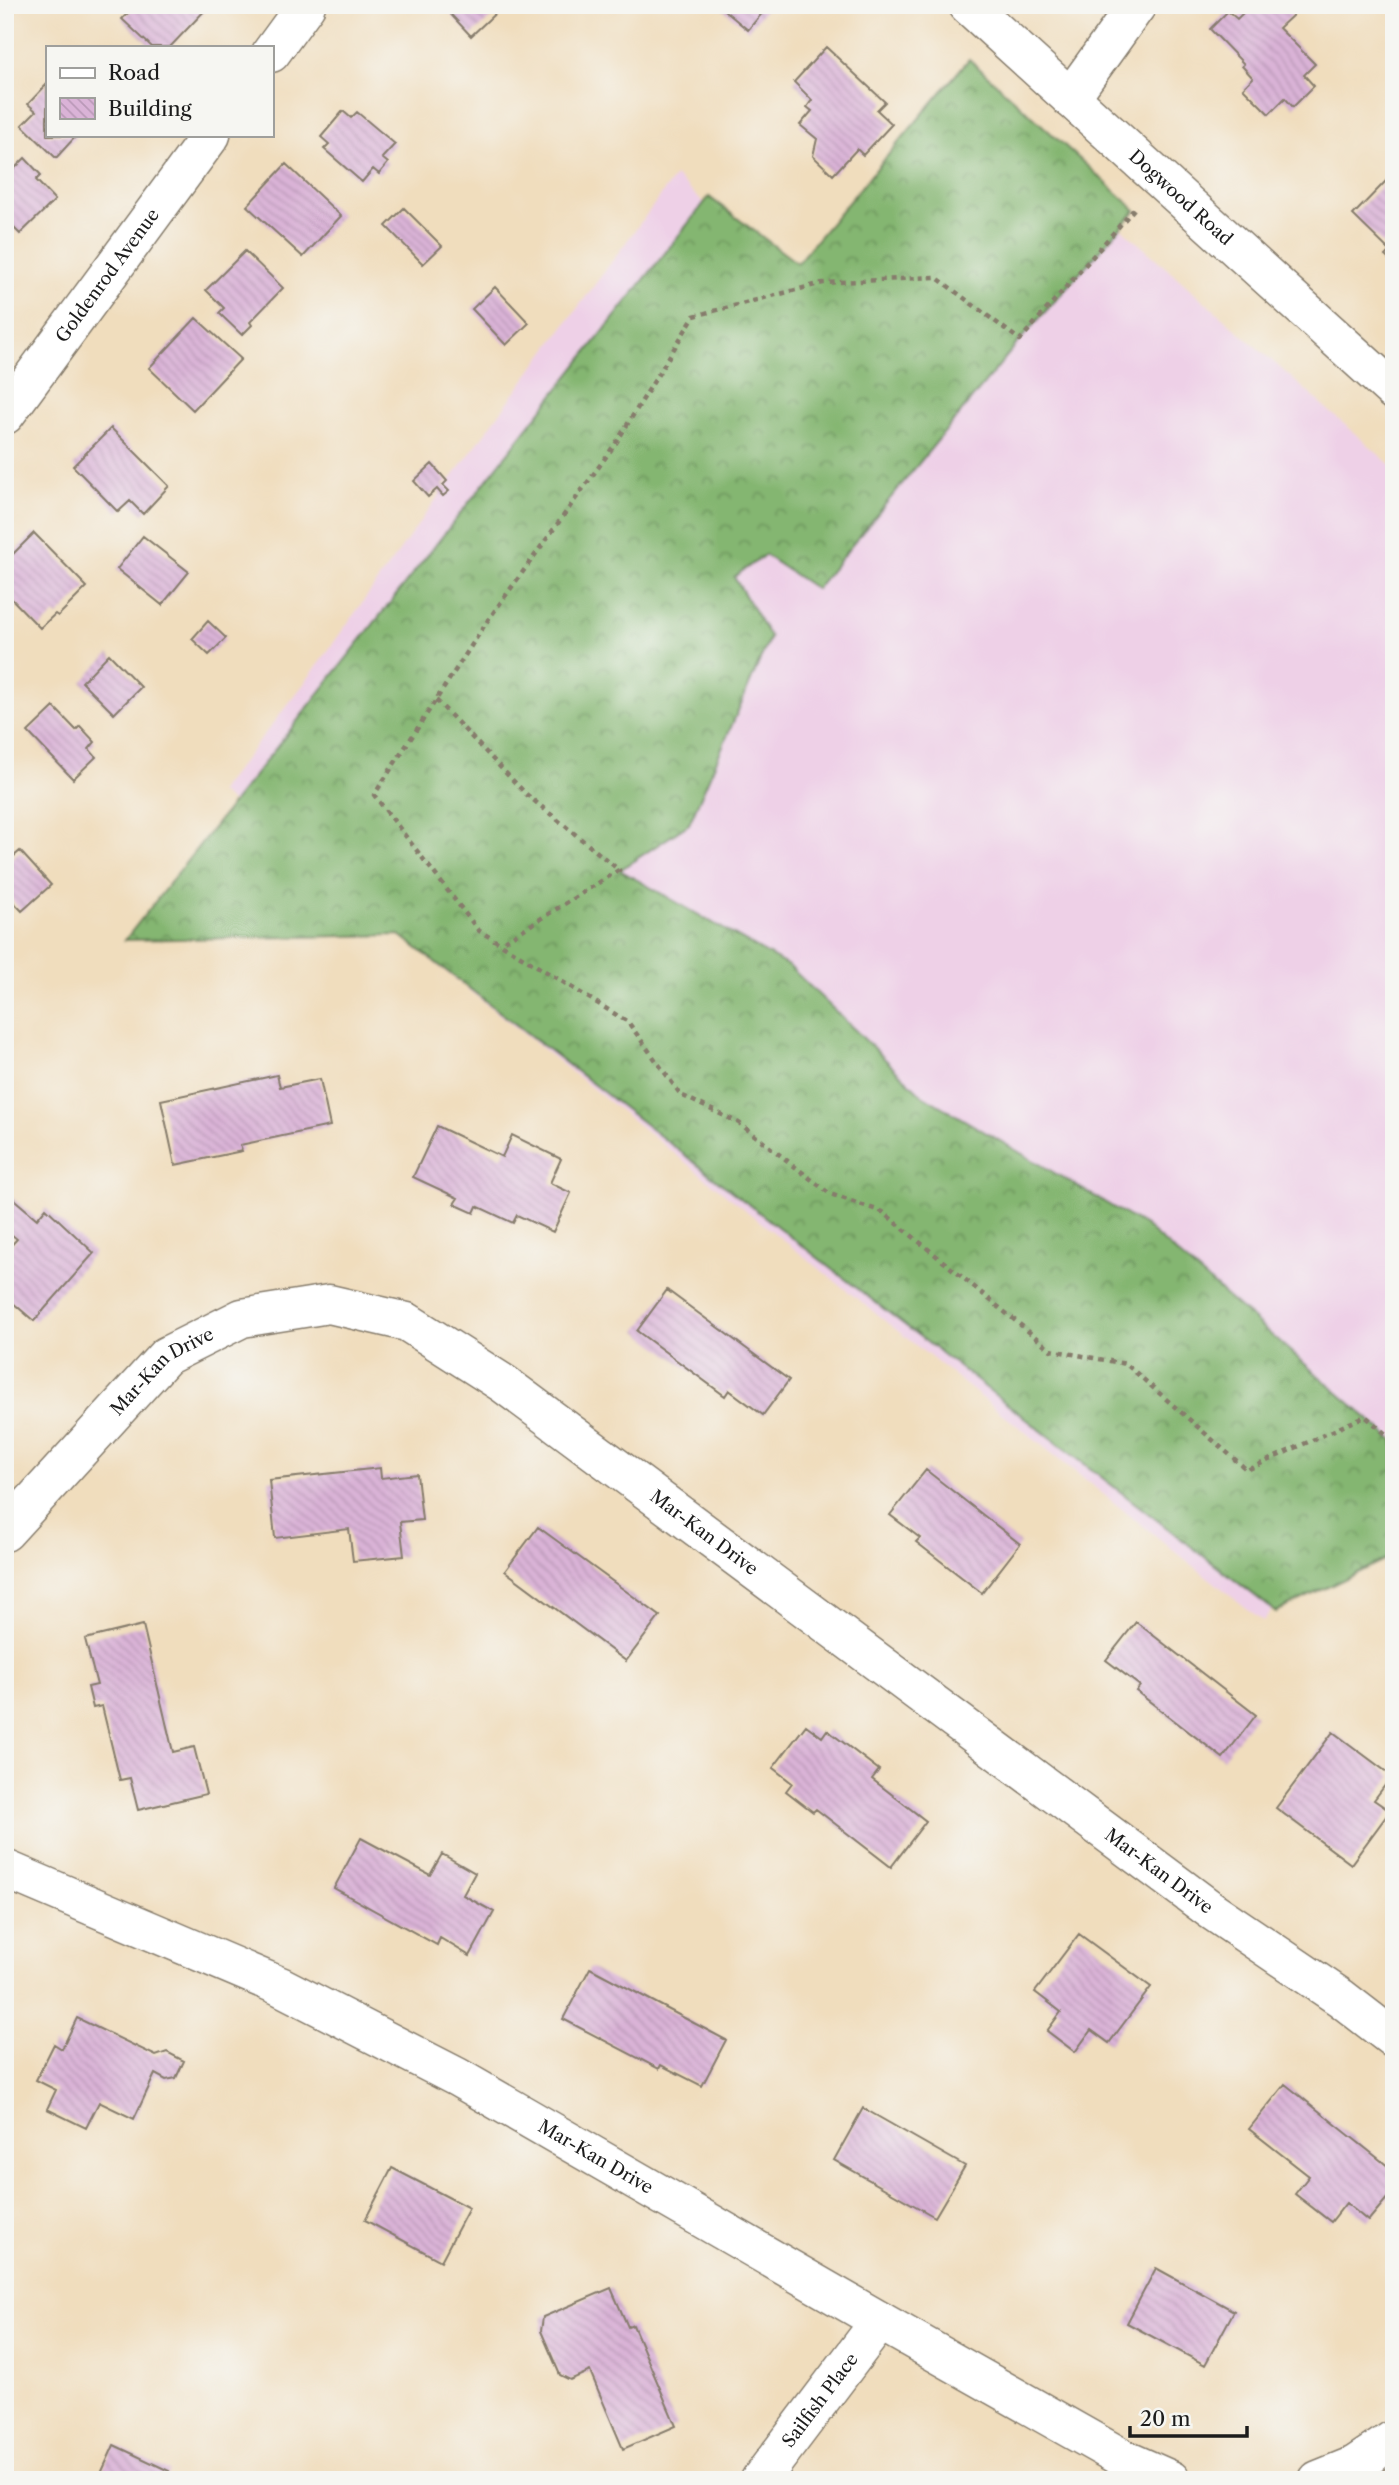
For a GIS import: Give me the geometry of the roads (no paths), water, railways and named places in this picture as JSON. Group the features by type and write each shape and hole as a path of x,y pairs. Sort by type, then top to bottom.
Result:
{"street":[{"path":"273,50 306,5"},
{"name":"Dogwood Road","path":"968,5 1394,391"},
{"path":"1070,99 1137,5"},
{"name":"Goldenrod Avenue","path":"5,415 210,136"},
{"name":"Mar-Kan Drive","path":"5,1532 166,1356 242,1318 330,1304 407,1322 504,1384 1211,1910 1341,1998 1394,2039"},
{"name":"Mar-Kan Drive","path":"5,1869 280,1986 457,2077 1126,2460 1171,2480"},
{"name":"Sailfish Place","path":"760,2480 880,2321"},
{"path":"1318,2480 1355,2465 1394,2439"}]}
